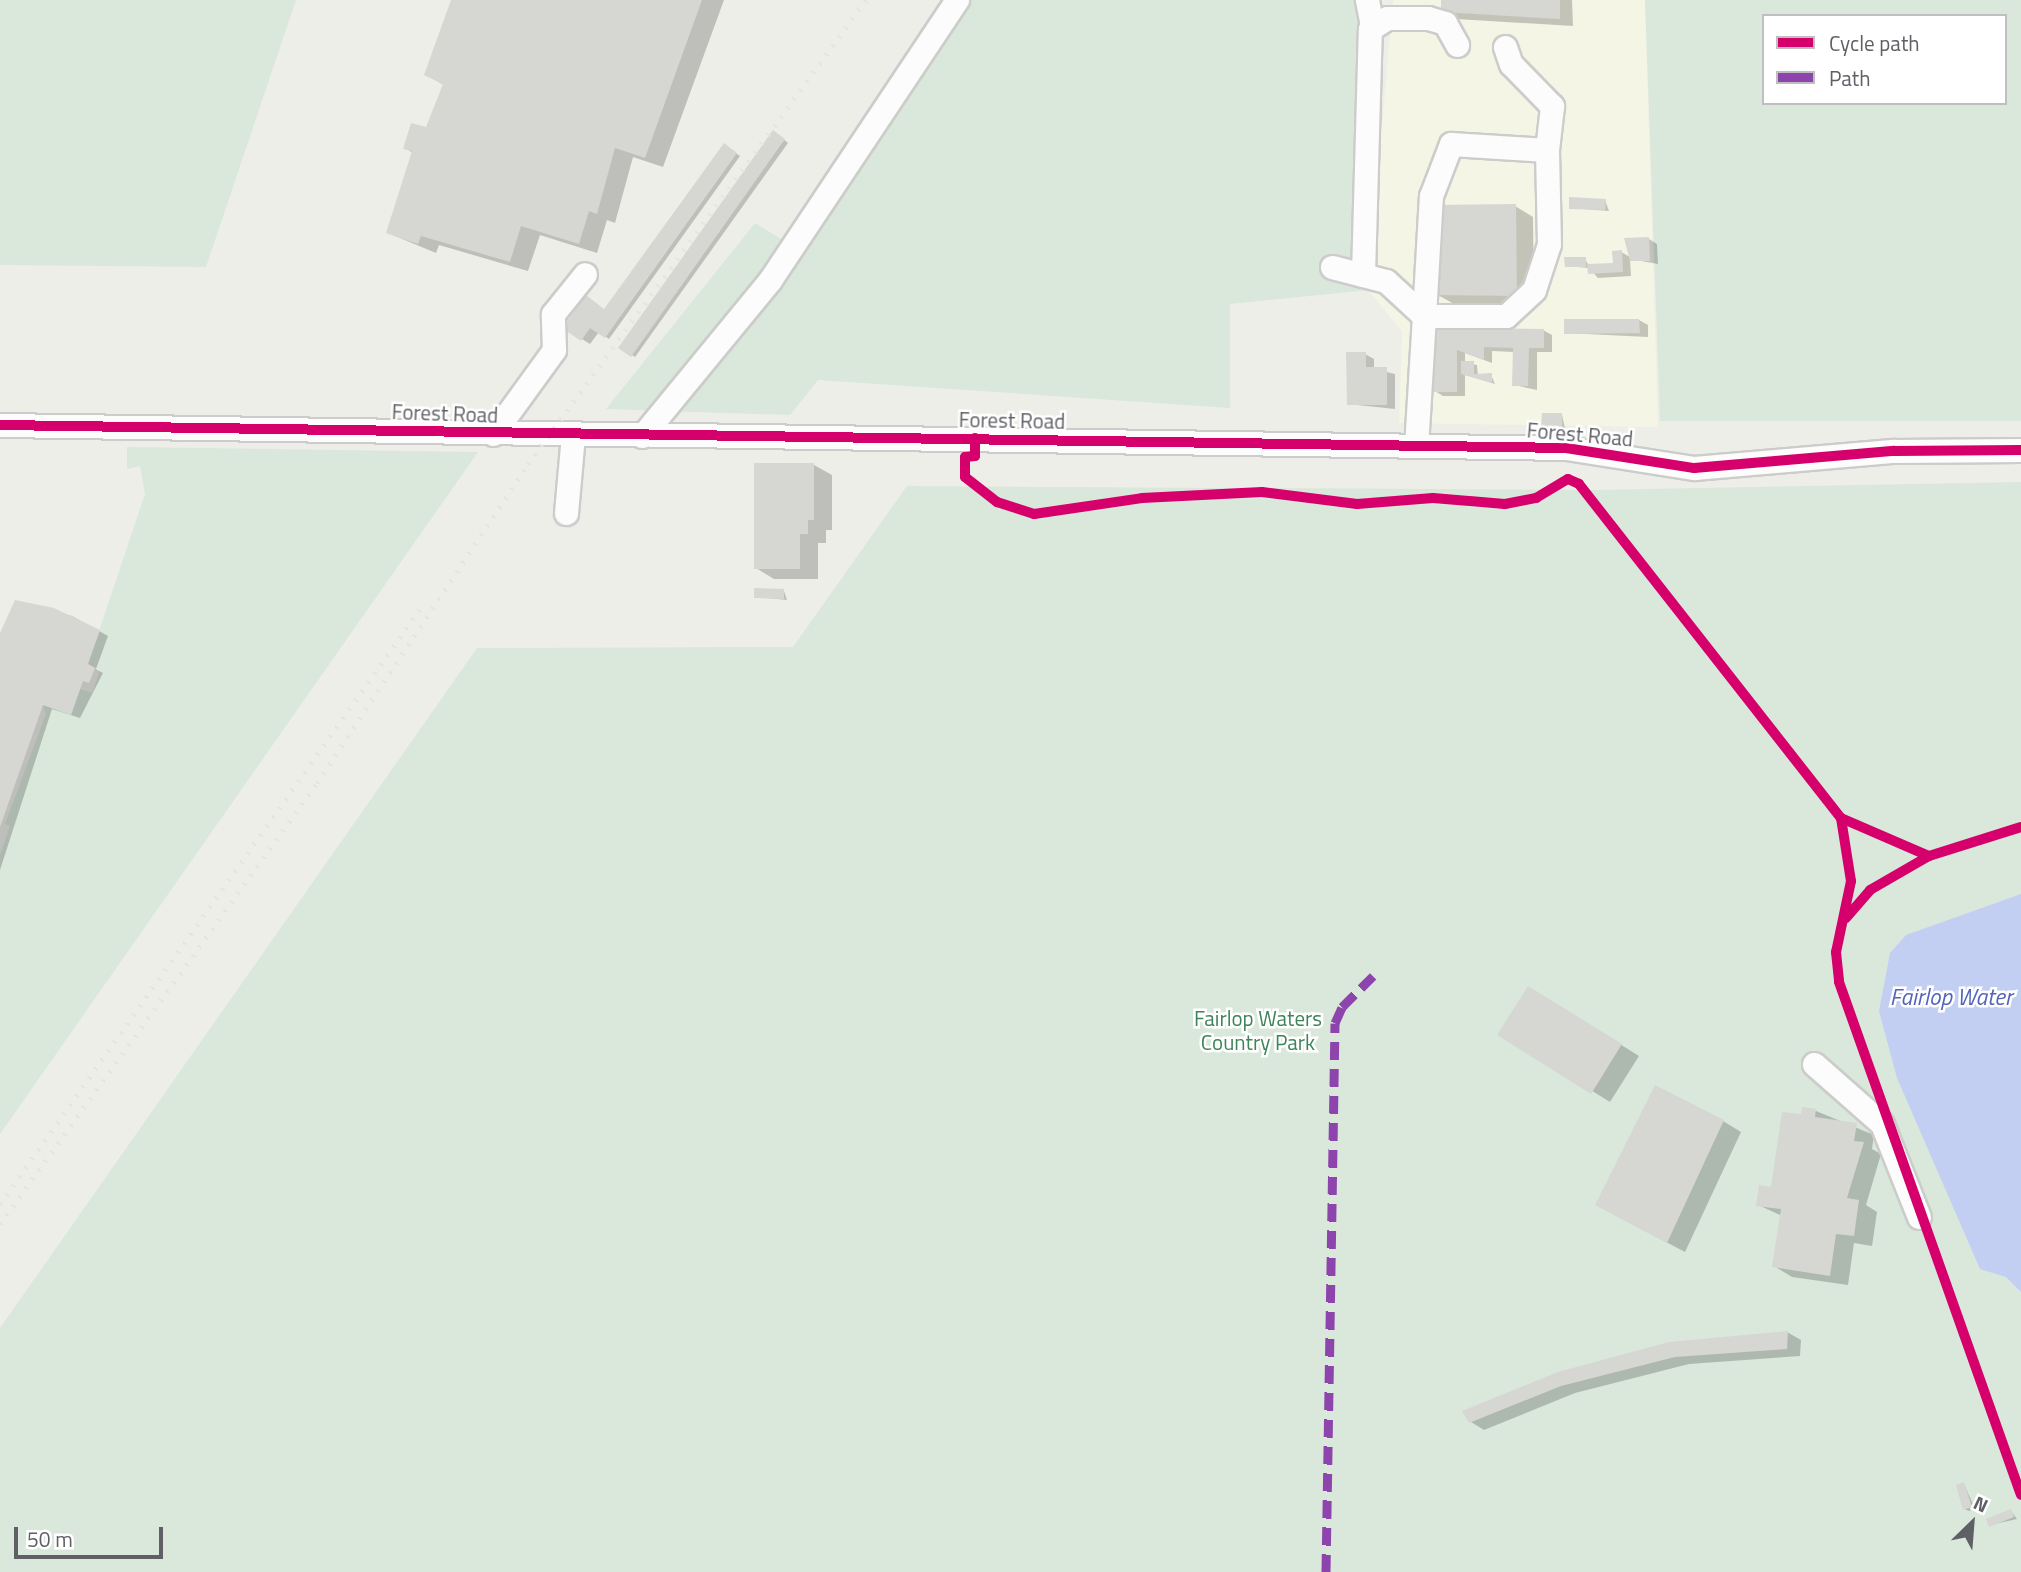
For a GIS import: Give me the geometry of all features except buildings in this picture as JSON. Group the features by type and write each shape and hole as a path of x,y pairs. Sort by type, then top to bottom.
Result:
{"street":[{"path":"642,436 771,280 957,0"},
{"path":"1363,275 1372,25 1367,0"},
{"path":"1372,25 1387,18 1428,18 1445,23 1457,45"},
{"path":"1332,267 1386,281 1424,316 1506,316 1534,289 1549,243 1547,150 1552,106 1511,64 1505,47"},
{"path":"1416,446 1431,196 1451,144 1547,150"},
{"path":"493,434 554,349 553,314 585,274"},
{"name":"Forest Road","path":"0,425 1566,448 1694,468 1894,451 2021,450"},
{"path":"566,513 573,435"},
{"path":"1814,1064 1882,1124 1919,1217"}],"shaded area":[{"path":"1393,0 1645,0 1658,427 1399,423 1402,331 1368,290"}],"green space":[{"path":"0,0 296,0 206,267 0,265"},
{"path":"966,0 1374,0 1368,290 1230,304 1230,408 818,380 790,415 606,409 755,223 805,254"},
{"path":"1645,0 2021,0 2021,421 1660,421"},
{"path":"127,447 478,452 0,1134 0,855 10,826 5,824 46,714 43,705 71,715 80,689 92,693 100,670 88,664 145,494 140,466 127,469"},
{"name":"Fairlop Waters Country Park","path":"2021,482 2021,1572 0,1572 0,1328 477,648 793,647 907,486 1594,490"}],"water":[{"name":"Fairlop Water","path":"2021,894 2021,1292 2006,1277 1980,1269 1897,1078 1879,1011 1890,953 1906,935"}],"railway":[{"path":"0,1224 317,783 528,464 866,0"},
{"path":"0,1204 420,609"}],"marked path":[{"path":"1326,1572 1335,1023 1342,1007 1373,976"}],"cycle path":[{"path":"0,425 1566,448 1694,468 1894,451 2021,450"},
{"path":"975,438 975,456 965,457 965,477 997,502 1034,514 1142,498 1262,492 1357,504 1433,498 1505,504 1536,498 1568,479 1579,484 1841,818 1929,856 2021,827"},
{"path":"1841,818 1851,881 1836,952 1839,982 2021,1495"},
{"path":"1846,918 1870,890 1929,856"}]}
